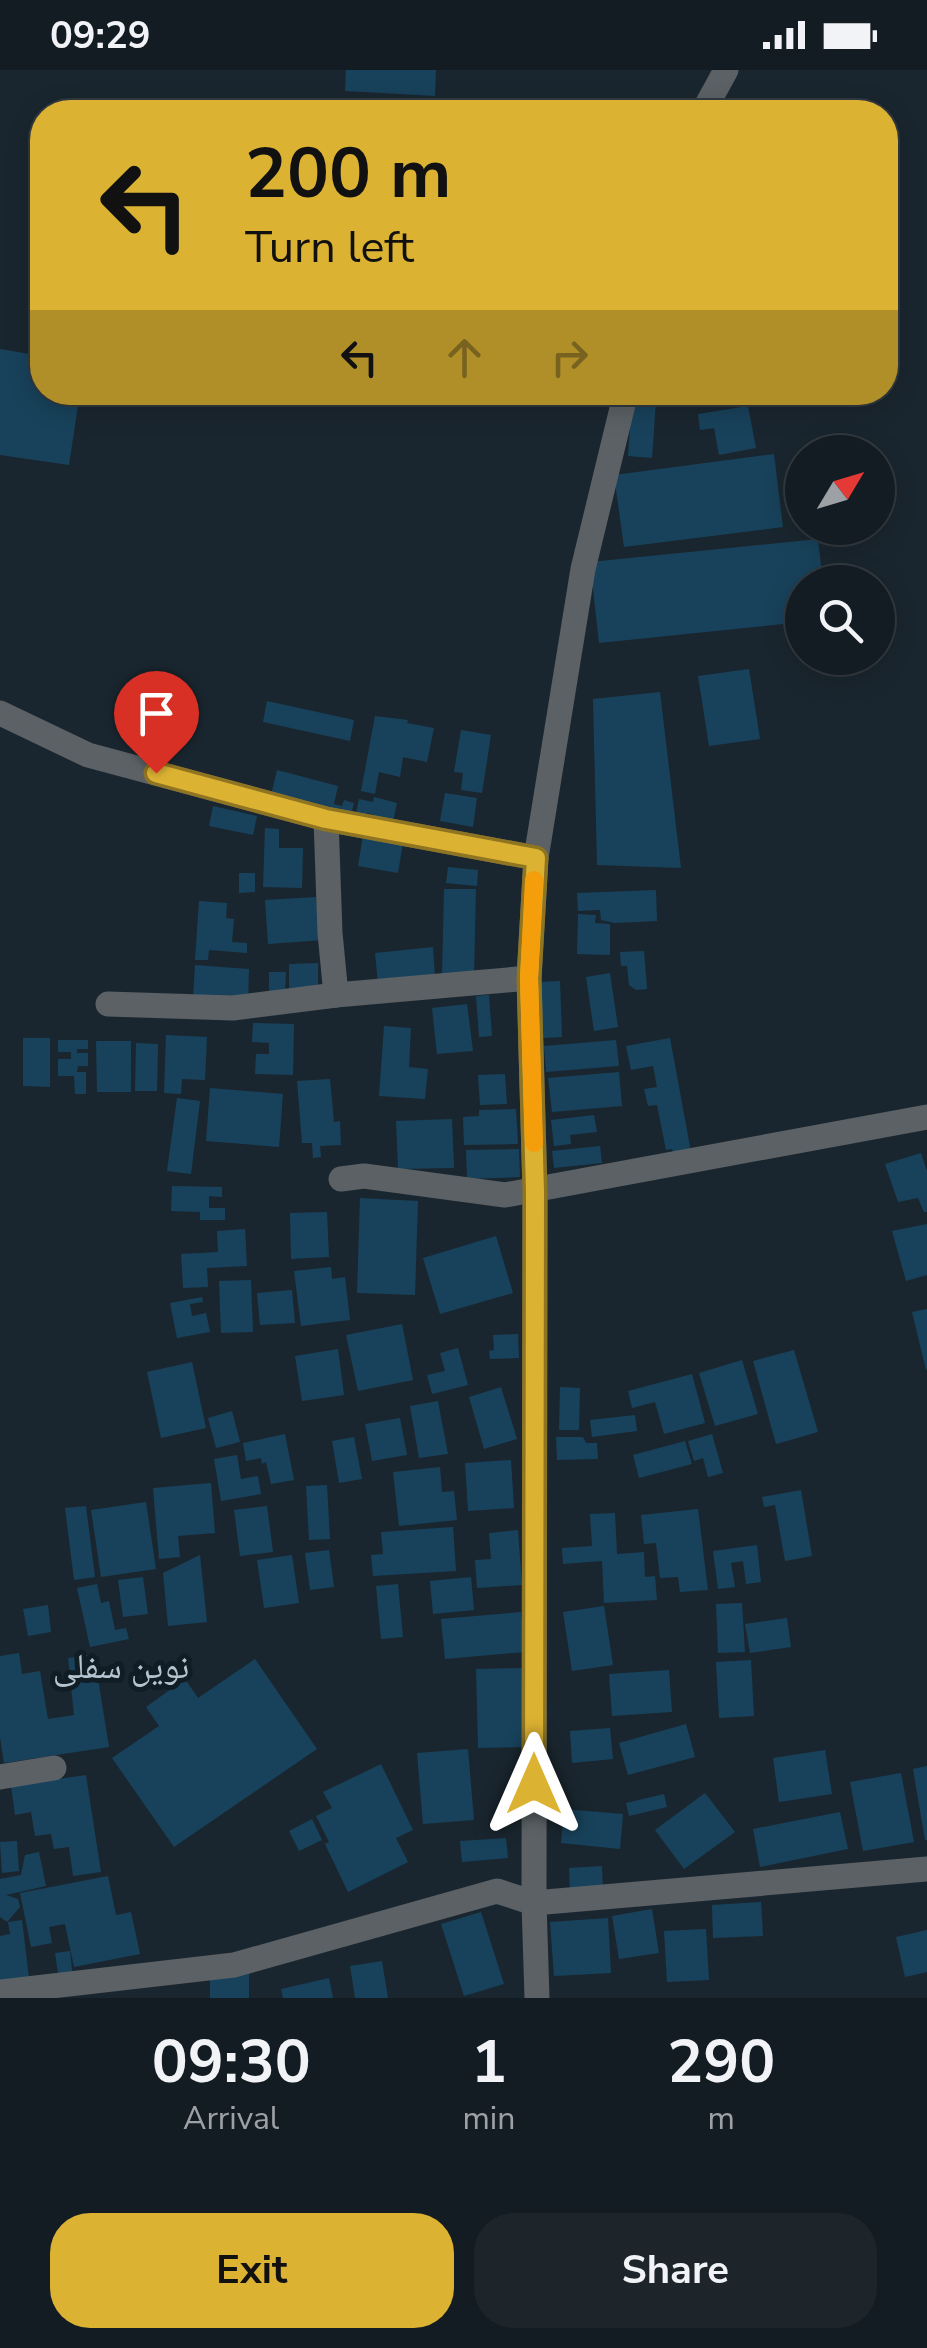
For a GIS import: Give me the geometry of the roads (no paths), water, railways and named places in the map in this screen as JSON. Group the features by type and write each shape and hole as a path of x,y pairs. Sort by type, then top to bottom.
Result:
{"street":[{"path":"710,100 726,70"},
{"path":"537,1998 535,1192 529,978 536,858 584,569 623,405"},
{"path":"0,713 88,755 326,819 536,858"},
{"path":"326,819 336,995"},
{"path":"108,1004 233,1008 529,978"},
{"path":"341,1180 364,1176 505,1195 535,1192 927,1117"},
{"path":"0,1777 54,1768"},
{"path":"0,1992 234,1965 498,1891 534,1903 927,1869"}],"district":[{"name":"نوین سفلى","path":"121,1666"}]}
